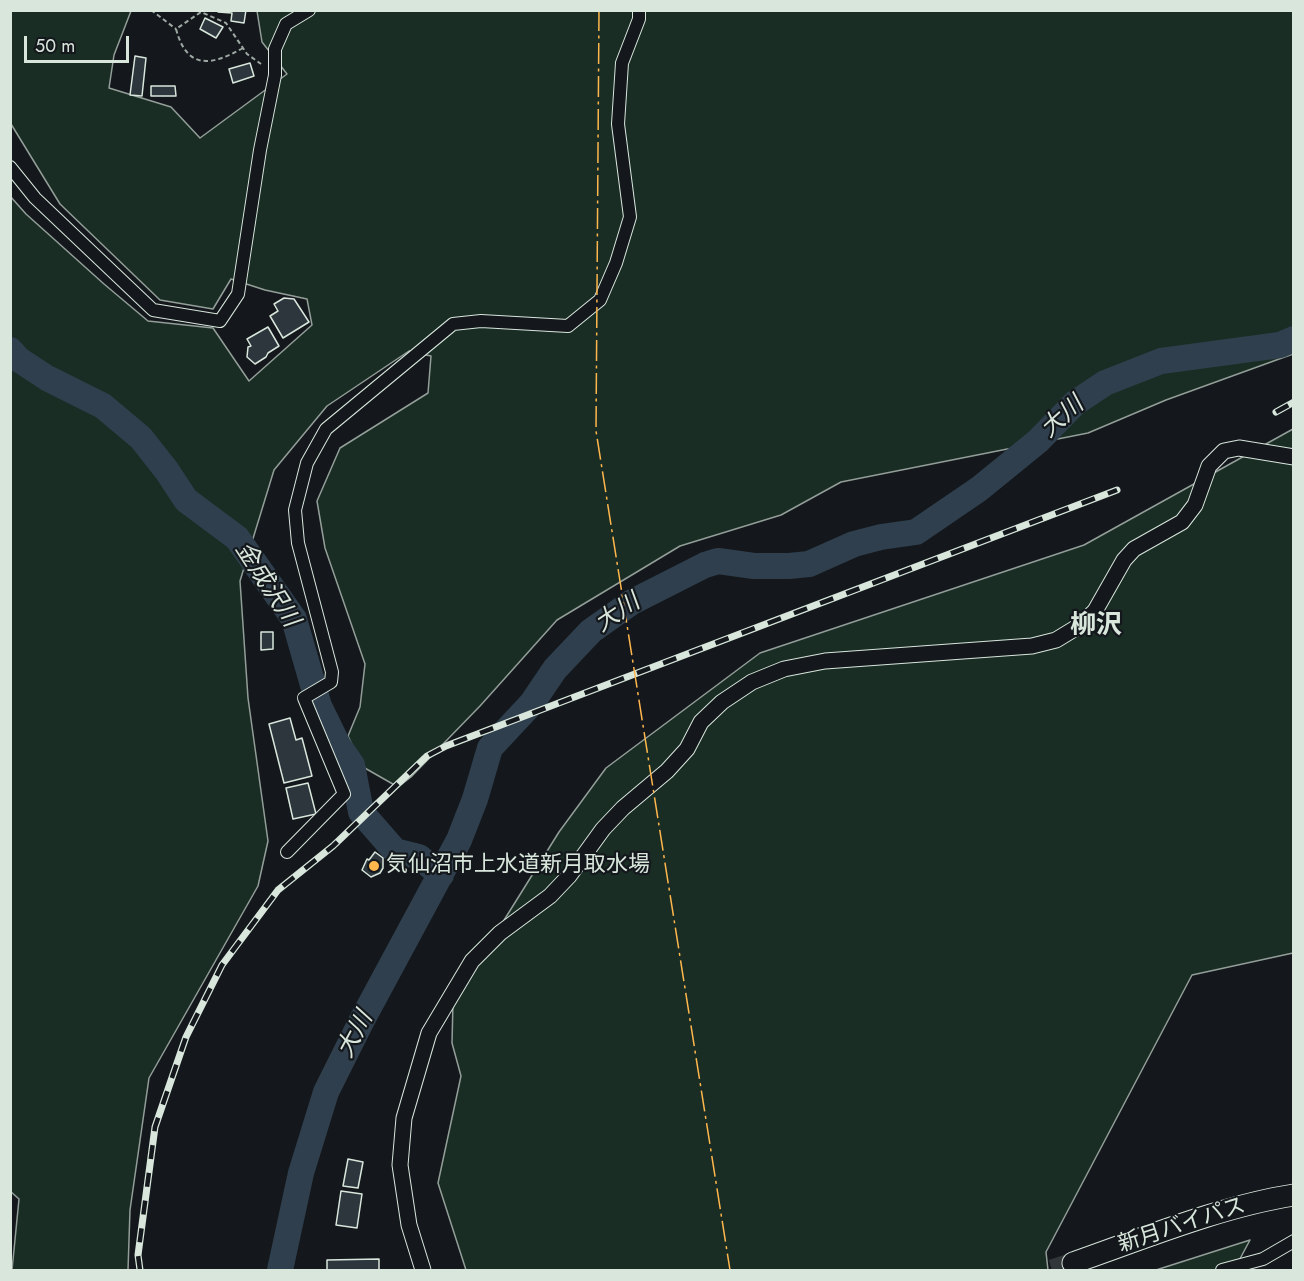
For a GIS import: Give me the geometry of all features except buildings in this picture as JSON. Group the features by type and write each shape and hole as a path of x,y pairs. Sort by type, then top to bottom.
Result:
{"highway":[{"name":"新月バイパス","path":"1073,1263 1268,1198 1293,1195"}],"street":[{"path":"10,167 35,198 153,310 220,321 238,294 260,150 275,75 275,49 286,24 309,10"},
{"path":"287,852 344,794 304,698 331,682 332,672 298,543 295,510 307,463 326,429 453,324 481,321 568,326 600,300 616,263 630,217 618,124 622,63 639,19 639,10"},
{"path":"423,1270 409,1226 400,1165 404,1118 429,1033 472,961 500,933 550,896 569,876 603,829 623,808 667,771 687,749 701,722 722,702 752,682 784,669 825,661 1032,646 1056,640 1079,626 1095,611 1124,560 1134,549 1182,522 1195,505 1209,466 1224,451 1239,448 1293,457"},
{"path":"1222,1270 1263,1259 1293,1241"}],"path":[{"path":"151,10 176,29 181,46 198,60 212,62 243,48"},
{"path":"176,29 201,12 226,23 247,54 275,75"}],"green space":[{"path":"11,11 131,11 114,55 109,88 171,107 200,138 287,74 262,42 257,11 1293,11 1293,354 1166,400 1088,433 841,482 781,515 680,546 557,620 480,706 411,777 398,787 363,767 348,736 360,707 365,664 325,548 317,501 340,448 428,393 431,356 409,351 327,406 274,470 240,581 248,698 268,841 258,886 149,1078 130,1210 128,1270 12,1270 19,1199 10,1191 10,196 26,214 148,321 213,328 249,381 312,325 307,299 265,290 231,279 213,309 160,300 60,204 11,124"},
{"path":"1293,429 1293,953 1192,975 1046,1252 1048,1270 466,1270 438,1183 461,1076 452,1043 453,1002 559,832 606,768 760,653 1084,545"},
{"path":"1250,1240 1234,1270 1156,1270"}],"waterway":[{"name":"大川","path":"280,1270 301,1173 326,1092 459,840 475,799 490,748 532,703 555,669 591,631 632,602 705,565 718,561 754,566 809,564 854,544 916,532 979,489 1038,441 1075,403 1105,383 1161,361 1280,345 1294,339"},
{"name":"金成沢川","path":"10,350 18,359 47,378 103,406 141,438 186,500 237,538 294,619 319,706 338,745 352,765 361,812 395,851 419,857 441,875"}],"tunnel":[{"path":"1052,1270 1073,1263"}],"railway":[{"path":"1276,412 1294,402"},
{"path":"140,1270 138,1255 155,1127 186,1037 222,965 278,890 333,846 427,756 446,746 1117,490"}],"power":[{"path":"599,10 596,431 730,1270"}],"place":[{"name":"気仙沼市上水道新月取水場","path":"374,866"}],"district":[{"name":"柳沢","path":"1096,627"}]}
